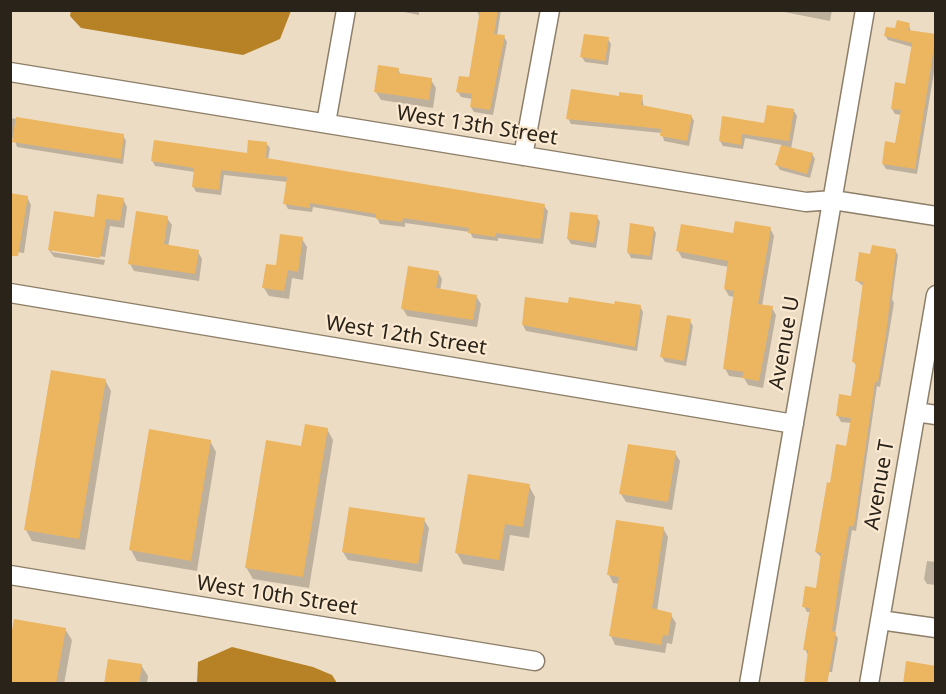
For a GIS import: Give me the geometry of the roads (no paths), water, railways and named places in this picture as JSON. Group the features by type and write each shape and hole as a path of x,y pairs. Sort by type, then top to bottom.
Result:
{"street":[{"path":"326,123 346,10"},
{"path":"523,156 550,10"},
{"name":"Avenue U","path":"749,684 865,10"},
{"name":"West 13th Street","path":"10,72 806,202 833,200 936,216"},
{"name":"West 12th Street","path":"10,292 794,424"},
{"name":"Avenue T","path":"869,684 936,295"},
{"path":"916,412 936,415"},
{"name":"West 10th Street","path":"10,575 535,661"},
{"path":"880,620 936,628"}]}
